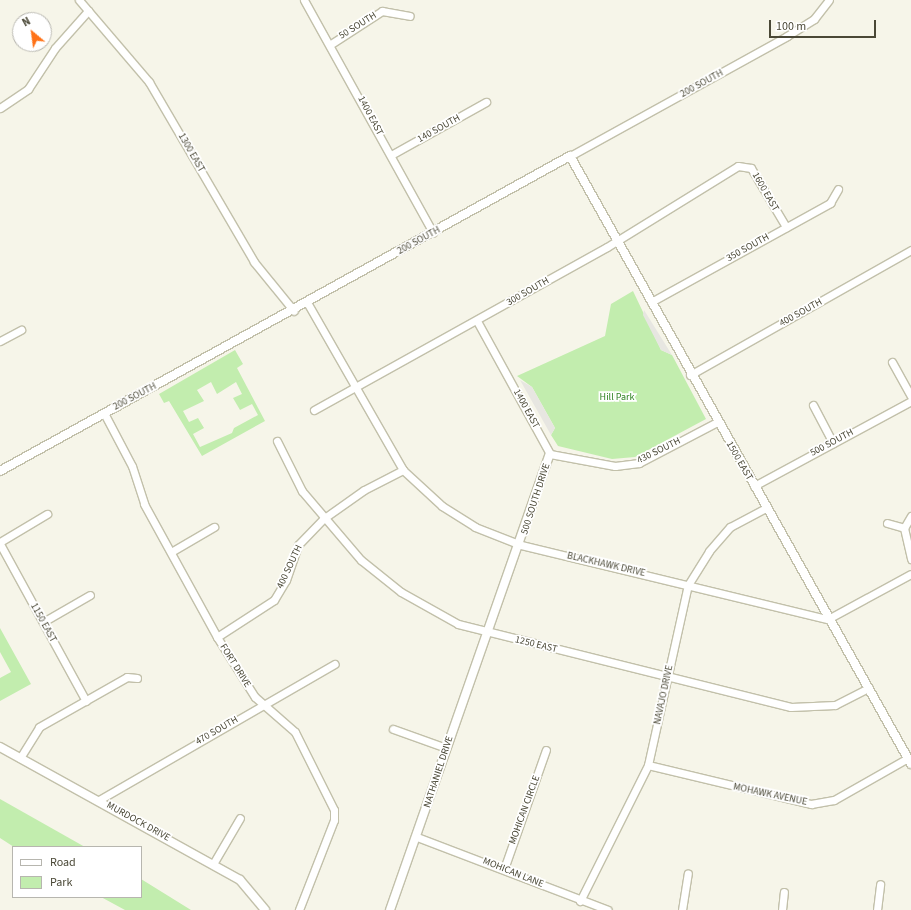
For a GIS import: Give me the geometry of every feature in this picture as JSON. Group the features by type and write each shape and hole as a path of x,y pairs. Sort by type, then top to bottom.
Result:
{"street":[{"name":"1300 EAST","path":"79,0 149,82 254,262 294,311"},
{"name":"1400 EAST","path":"304,0 331,44 433,233"},
{"name":"200 SOUTH","path":"0,472 104,413 308,304 570,156 787,36 814,19 829,0"},
{"path":"0,108 28,90 55,48 88,11"},
{"name":"50 SOUTH","path":"331,44 382,11 410,16"},
{"name":"140 SOUTH","path":"391,155 486,102"},
{"name":"1500 EAST","path":"570,156 690,375 828,619 869,688 909,761"},
{"name":"300 SOUTH","path":"314,410 478,321 738,166"},
{"name":"1600 EAST","path":"738,166 751,168 786,227"},
{"name":"350 SOUTH","path":"651,302 830,203 838,189"},
{"name":"400 SOUTH","path":"690,375 911,250"},
{"path":"308,304 354,389"},
{"name":"1400 EAST","path":"478,321 550,454"},
{"path":"0,341 21,330"},
{"path":"892,362 911,396"},
{"name":"BLACKHAWK DRIVE","path":"354,389 403,470 442,506 474,527 521,545 828,619"},
{"name":"500 SOUTH","path":"754,486 911,401"},
{"path":"813,405 833,443"},
{"name":"FORT DRIVE","path":"104,413 170,552 217,637 244,682 264,704 294,732 334,810 334,820 299,910"},
{"name":"430 SOUTH","path":"550,454 615,466 640,463 717,422"},
{"name":"1250 EAST","path":"277,441 302,491 323,519 361,560 401,592 458,624 488,633 668,678 804,708 835,705 869,688"},
{"name":"500 SOUTH DRIVE","path":"488,633 521,545 550,454"},
{"name":"400 SOUTH","path":"217,637 274,600 286,580 298,545 323,519 364,490 403,470"},
{"name":"NAVAJO DRIVE","path":"580,901 648,765 688,585 709,551 730,527 765,508"},
{"path":"0,543 47,514"},
{"path":"911,516 904,528 911,559"},
{"path":"887,523 904,528"},
{"path":"170,552 214,527"},
{"name":"1150 EAST","path":"0,543 86,701"},
{"path":"828,619 911,574"},
{"path":"42,622 90,595"},
{"name":"NATHANIEL DRIVE","path":"390,910 417,837 446,748 488,633"},
{"name":"470 SOUTH","path":"99,800 335,664"},
{"path":"20,758 39,727 127,677 137,678"},
{"path":"393,729 446,748"},
{"name":"MURDOCK DRIVE","path":"0,747 99,800 240,880 265,910"},
{"name":"MOHICAN CIRCLE","path":"504,869 546,750"},
{"name":"MOHAWK AVENUE","path":"648,765 811,804 834,800 909,761"},
{"path":"213,864 240,818"},
{"name":"MOHICAN LANE","path":"417,837 504,869 580,901 608,910"},
{"path":"682,910 688,873"},
{"path":"878,910 880,884"},
{"path":"782,910 784,892"}],"green space":[{"name":"Hill Park","path":"633,291 661,350 672,355 706,419 635,457 612,459 558,446 551,435 555,428 532,387 517,376 605,336 611,304"},
{"path":"235,350 243,364 237,368 265,421 202,456 169,401 164,403 159,394","holes":["211,382 217,394 236,382 242,394 233,398 240,410 252,404 258,415 234,428 232,433 200,447 193,434 204,428 198,418 189,422 183,411 204,401 197,390"]},
{"path":"0,628 31,684 0,701 0,678 11,672 0,652"},
{"path":"0,799 83,846 12,846 0,838"},
{"path":"142,880 191,910 125,910 103,898 142,898"}],"shaded area":[{"path":"644,310 672,355 661,350 643,315"},
{"path":"520,380 532,387 555,428 551,435"}]}
